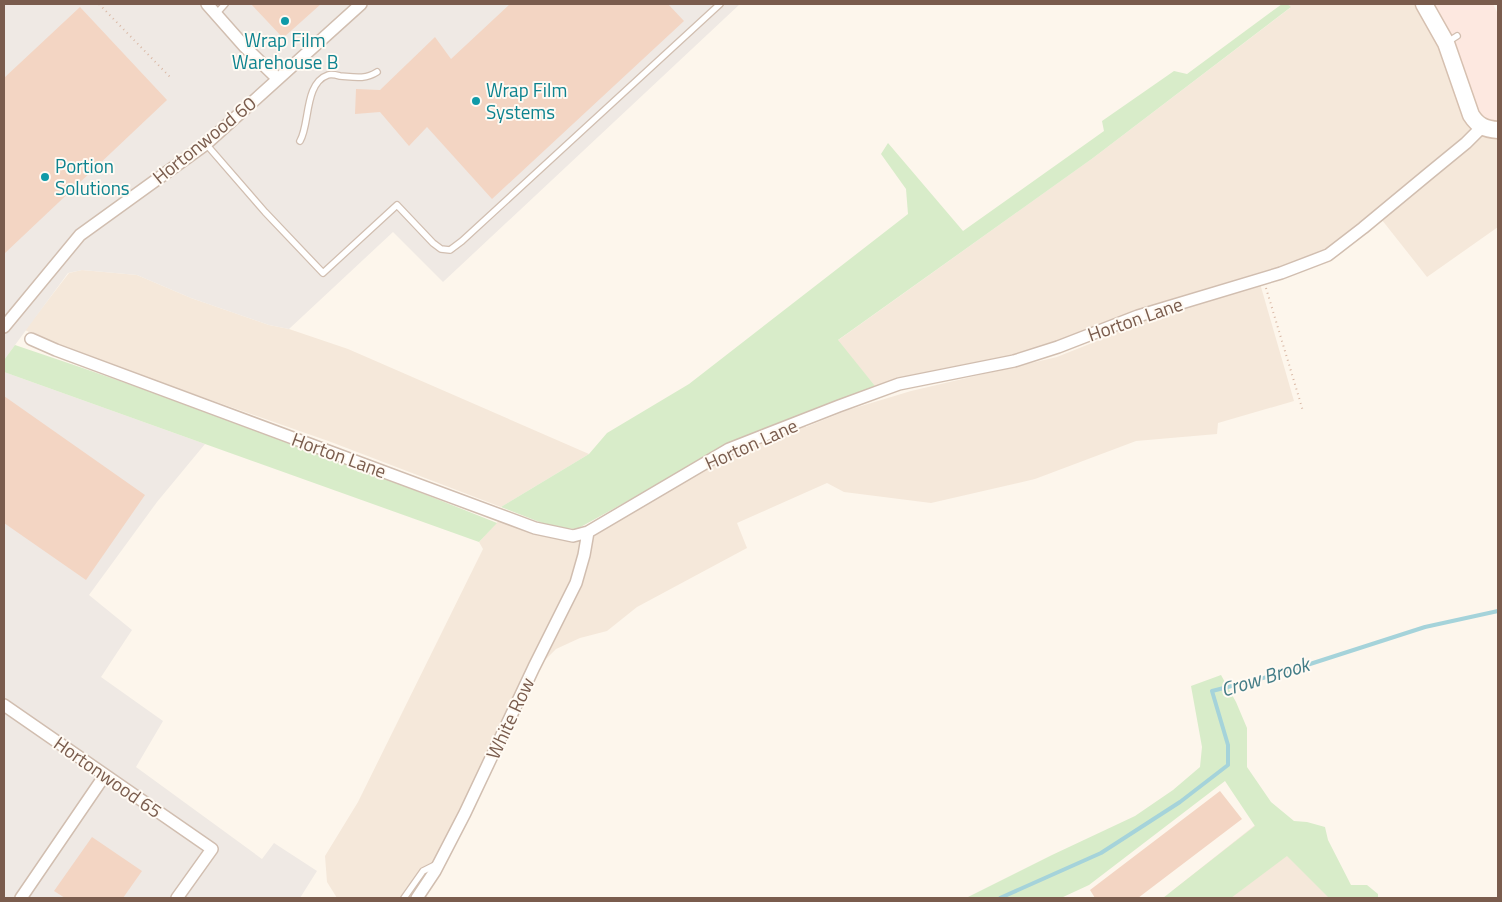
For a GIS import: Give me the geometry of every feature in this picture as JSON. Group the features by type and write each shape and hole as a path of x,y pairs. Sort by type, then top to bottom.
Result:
{"street":[{"path":"207,4 245,47 278,79"},
{"name":"Hortonwood 60","path":"4,326 80,235 206,144 361,4"},
{"path":"1424,4 1452,40 1470,115 1482,127 1498,130"},
{"name":"Horton Lane","path":"31,339 56,350 536,528 573,536 588,532 729,449 839,406 899,384 1014,361 1058,347 1138,316 1264,279 1328,255 1427,176 1482,127"},
{"name":"White Row","path":"417,898 470,804 534,667 576,583 588,532"},
{"name":"Hortonwood 65","path":"4,706 212,849 177,898"},
{"path":"21,898 105,775"}],"lane":[{"path":"216,14 225,4"},
{"path":"206,144 265,212 323,273 397,205 433,243 441,248 450,250 720,4"},
{"path":"300,141 304,136 307,111 312,93 323,78 328,75 334,75 364,78 378,72"},
{"path":"404,898 423,871 439,862"}],"path":[{"path":"99,4 172,80"},
{"path":"1264,279 1302,411"}],"shaded area":[{"path":"4,4 740,4 443,282 393,232 289,329 269,325 191,298 137,275 82,270 68,273 4,360"},
{"path":"1287,4 1418,4 1498,130 1498,227 1427,277 1378,215 1328,255 1259,280 1294,401 1218,423 1217,434 1136,441 1035,479 931,503 844,492 827,483 737,523 747,548 637,607 607,631 580,638 556,649 544,661 453,850 422,898 337,898 327,882 325,856 358,802 483,549 479,542 503,516 573,536 729,449 875,386 837,341 1093,158 1290,8","holes":["1105,329 1107,337 1057,357 911,391 848,410 806,427 803,421 899,384 1006,363"]},
{"path":"1433,4 1493,4 1498,14 1498,121 1483,122"},
{"path":"82,270 137,275 191,298 269,325 289,329 348,349 589,454 501,507 331,442 62,348 25,330 69,273"},
{"path":"4,372 205,444 157,502 89,595 132,630 101,677 163,721 136,767 262,859 274,843 317,871 300,898 4,898"},
{"path":"1269,814 1352,898 1176,898 1172,891"}],"green space":[{"path":"1282,4 1287,4 1291,7 1093,158 838,340 875,386 734,442 577,529 555,528 501,507 589,454 607,433 689,384 908,214 906,189 881,154 888,143 963,231 1104,131 1102,121 1174,71 1187,74"},
{"path":"15,345 257,430 497,523 479,542 4,372 4,360"},
{"path":"1221,675 1236,702 1247,728 1247,767 1271,802 1294,821 1325,827 1328,840 1351,885 1367,885 1378,894 1378,898 1329,898 1287,856 1231,898 1163,898 1255,826 1225,781 1089,885 1061,898 966,898 1135,816 1173,790 1200,767 1202,747 1191,686"}],"building":[{"name":"Wrap Film Warehouse B","path":"251,4 321,4 283,38"},
{"name":"Wrap Film Systems","path":"510,4 668,4 684,21 492,199 427,127 409,146 380,112 355,114 356,89 380,90 435,37 451,59"},
{"name":"Portion Solutions","path":"80,7 167,100 4,254 4,78"},
{"path":"4,396 145,495 86,580 4,523"},
{"path":"1220,791 1242,819 1138,898 1095,898 1090,890"},
{"path":"92,837 142,871 123,898 65,898 54,891"}],"waterway":[{"name":"Crow Brook","path":"1000,898 1101,853 1180,802 1228,765 1228,745 1212,691 1279,674 1425,627 1498,611"}],"place":[{"name":"Wrap Film Warehouse B","path":"285,21"},
{"name":"Wrap Film Systems","path":"476,101"},
{"name":"Portion Solutions","path":"45,177"}]}
